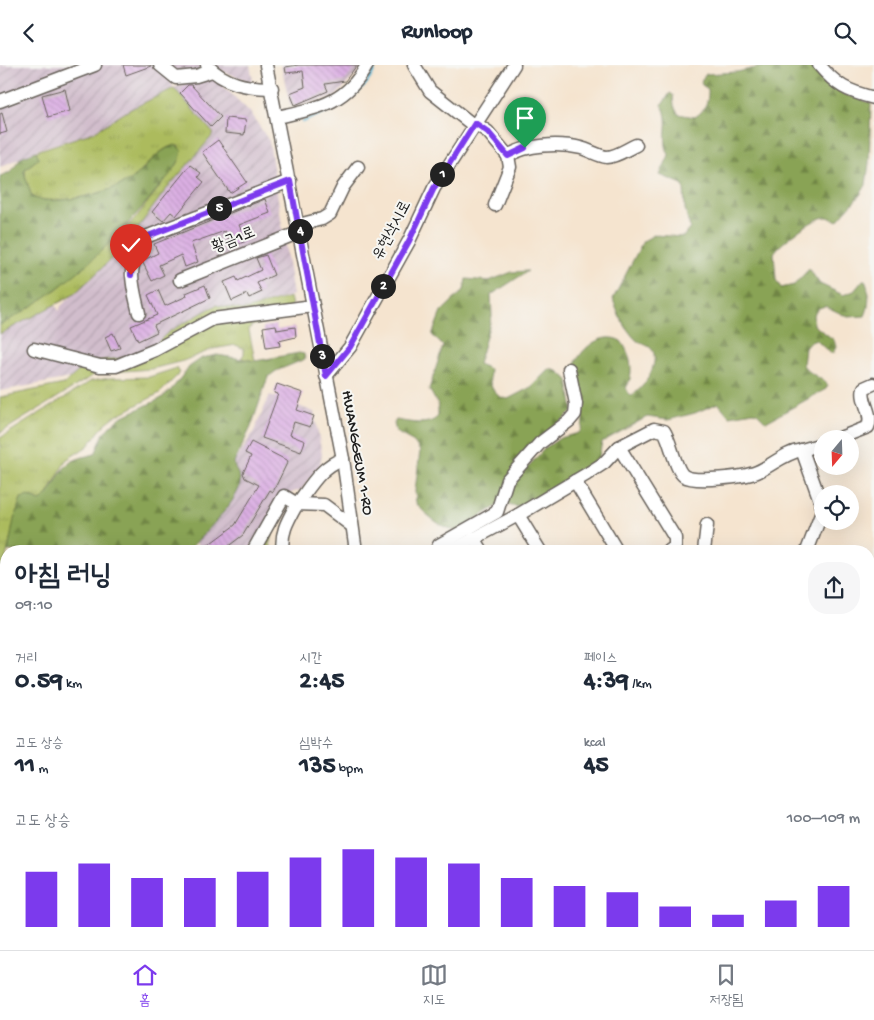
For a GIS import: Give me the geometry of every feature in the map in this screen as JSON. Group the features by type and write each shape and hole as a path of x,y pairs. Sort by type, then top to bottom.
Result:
{"street":[{"path":"0,101 95,65"},
{"path":"160,65 176,78 196,76 210,68 238,85 252,88 272,87"},
{"name":"HWANGGEUM 1-RO","path":"266,65 278,117 343,459 355,545"},
{"path":"278,117 327,104 342,97 358,80 367,65"},
{"path":"414,65 430,91 474,124 488,132 508,156 510,167 495,205"},
{"name":"유현삭시로","path":"326,376 350,347 409,241 434,188 514,65"},
{"path":"819,65 834,81 846,90 874,98"},
{"path":"508,156 525,148 561,145 585,149 606,157 613,156 636,145"},
{"name":"황금1로","path":"180,280 330,214 343,187 358,167"},
{"path":"139,313 131,275 132,260 143,238 290,181"},
{"path":"34,349 100,366 116,366 155,350 214,319 313,306"},
{"path":"439,545 497,512 507,479 540,443 573,418 576,403 569,369"},
{"path":"859,430 868,427 869,416 863,392 864,388 873,384"},
{"path":"462,545 518,515 575,481 604,463 619,447 654,429 664,431 681,473 684,476 696,479 748,474 763,469 784,455 814,447"},
{"path":"619,447 675,538 674,545"},
{"path":"802,451 814,485"},
{"path":"283,545 284,527 297,504 324,469 333,462 343,459"},
{"path":"575,481 614,545"},
{"path":"256,545 284,496 297,504 324,505 352,525"},
{"path":"518,515 536,545"},
{"path":"705,545 707,525"},
{"path":"809,545 815,530"},
{"path":"474,538 478,545"}],"shaded area":[{"path":"0,65 154,65 167,76 174,88 129,110 94,132 41,148 0,167"},
{"path":"166,65 200,65 201,68 199,71 184,76"},
{"path":"214,65 250,65 253,80 251,82 224,72"},
{"path":"281,65 364,65 336,96 295,107 290,105"},
{"path":"212,76 250,112 269,141 293,295 244,310 216,305 168,332 153,347 81,376 0,391 0,328 51,298 59,311 61,306 126,244 165,191 214,134 174,88 194,79"},
{"path":"270,395 314,412 322,454 320,465 302,489 291,493 252,545 198,545 196,542 223,512 237,472 234,463 254,431"}],"green space":[{"path":"770,65 809,65 843,94 871,103 869,163 866,185 860,195 837,221 826,217 814,221 789,238 774,253 776,280 781,288 794,285 809,269 820,284 843,295 854,291 863,280 867,284 869,303 865,316 848,317 825,306 819,308 813,315 814,325 834,340 836,347 833,353 830,353 816,340 809,343 805,348 803,365 828,385 826,389 766,422 757,413 753,412 729,416 718,403 695,413 668,420 647,417 602,442 599,457 594,463 524,505 516,507 508,505 506,501 509,488 545,448 560,438 579,433 582,428 583,419 573,369 580,355 586,349 599,340 606,338 621,341 631,364 629,382 626,388 629,394 632,395 646,382 652,369 654,363 653,351 650,347 636,340 629,331 619,315 613,299 643,241 654,235 683,237 690,228 685,209 684,188 682,184 660,175 669,155 666,143 666,118 662,105 670,93 673,95 674,106 678,114 695,117 704,108 707,101 708,89 702,85 701,81 706,74 737,72"},
{"path":"174,88 214,134 165,191 126,244 99,271 73,295 0,334 0,325 57,289 134,220 178,163 179,146 173,146 160,152 135,176 121,185 96,194 54,200 42,200 32,197 26,182 25,169 39,158 36,151 94,132 129,110"},
{"path":"175,145 182,150 176,166 124,228 86,265 66,281 23,312 0,325 0,176 10,172 21,157 36,151 39,158 25,169 24,172 32,197 42,200 54,200 82,197 109,190 130,180 162,151"},
{"path":"528,271 491,295 492,316 478,364 490,369 492,388 498,395 508,399 531,387 549,369 558,371 568,380 573,411 535,445 497,506 457,531 445,527 434,520 416,503 415,491 420,451 414,442 396,432 394,423 396,420 425,423 438,416 438,405 429,389 443,346 432,335 441,312 464,290 466,279 489,281 512,272"},
{"path":"290,297 294,315 251,326 249,330 255,361 241,358 244,354 244,349 236,345 213,349 183,361 151,369 97,373 0,433 0,397 64,384 84,366 96,361 130,357 153,347 168,332 216,305 244,310"},
{"path":"299,353 304,354 305,359 276,371 268,377 251,427 234,463 240,481 238,491 218,519 194,545 9,545 14,519 21,498 29,496 40,501 44,498 63,470 72,461 95,454 104,433 121,417 160,399 171,390 189,367 202,358 217,355 255,361"},
{"path":"177,368 180,373 160,393 114,417 105,424 88,446 66,460 46,498 40,501 29,496 11,536 9,545 0,545 0,438 91,381 110,378 149,377"},
{"path":"273,525 270,545 261,545"}],"building":[{"path":"123,65 151,65 151,66 126,75"},
{"path":"299,65 357,65 345,81 325,84 328,91 295,105 290,93 305,87 303,71 286,73 285,67"},
{"path":"188,85 191,85 221,117 211,127 180,93"},
{"path":"65,89 70,111 48,117 42,95"},
{"path":"2,113 7,132 0,134 0,114"},
{"path":"226,118 246,120 244,135 225,133"},
{"path":"218,140 247,182 230,193 202,152"},
{"path":"190,165 201,173 198,177 204,182 176,216 171,212 163,221 152,212"},
{"path":"265,199 270,213 239,225 246,241 232,247 225,231 191,243 198,262 185,267 181,255 159,265 164,275 152,281 142,261 158,253 154,244"},
{"path":"266,255 274,275 257,283 262,292 249,298 247,294 232,301 224,282 236,277 238,281 261,270 256,258"},
{"path":"205,285 210,298 154,325 157,332 138,341 131,326 157,315 148,295 158,290 165,306 187,296 186,293"},
{"path":"276,325 277,330 295,327 296,337 279,341 280,346 266,348 263,327"},
{"path":"113,333 120,348 111,351 105,337"},
{"path":"277,384 303,393 297,410 314,416 310,427 294,422 290,435 305,441 301,452 262,438 278,394 274,393"},
{"path":"251,442 288,461 273,492 270,490 243,535 230,545 208,545 235,525 259,485 245,478 243,473 251,456 245,453"}],"waterway":[{"path":"303,122 336,107 356,94 371,76 376,65"}],"route":[{"path":"131,275 132,260 143,238 290,181 326,376 350,347 409,241 434,188 475,123 488,132 508,156 525,148"}]}
